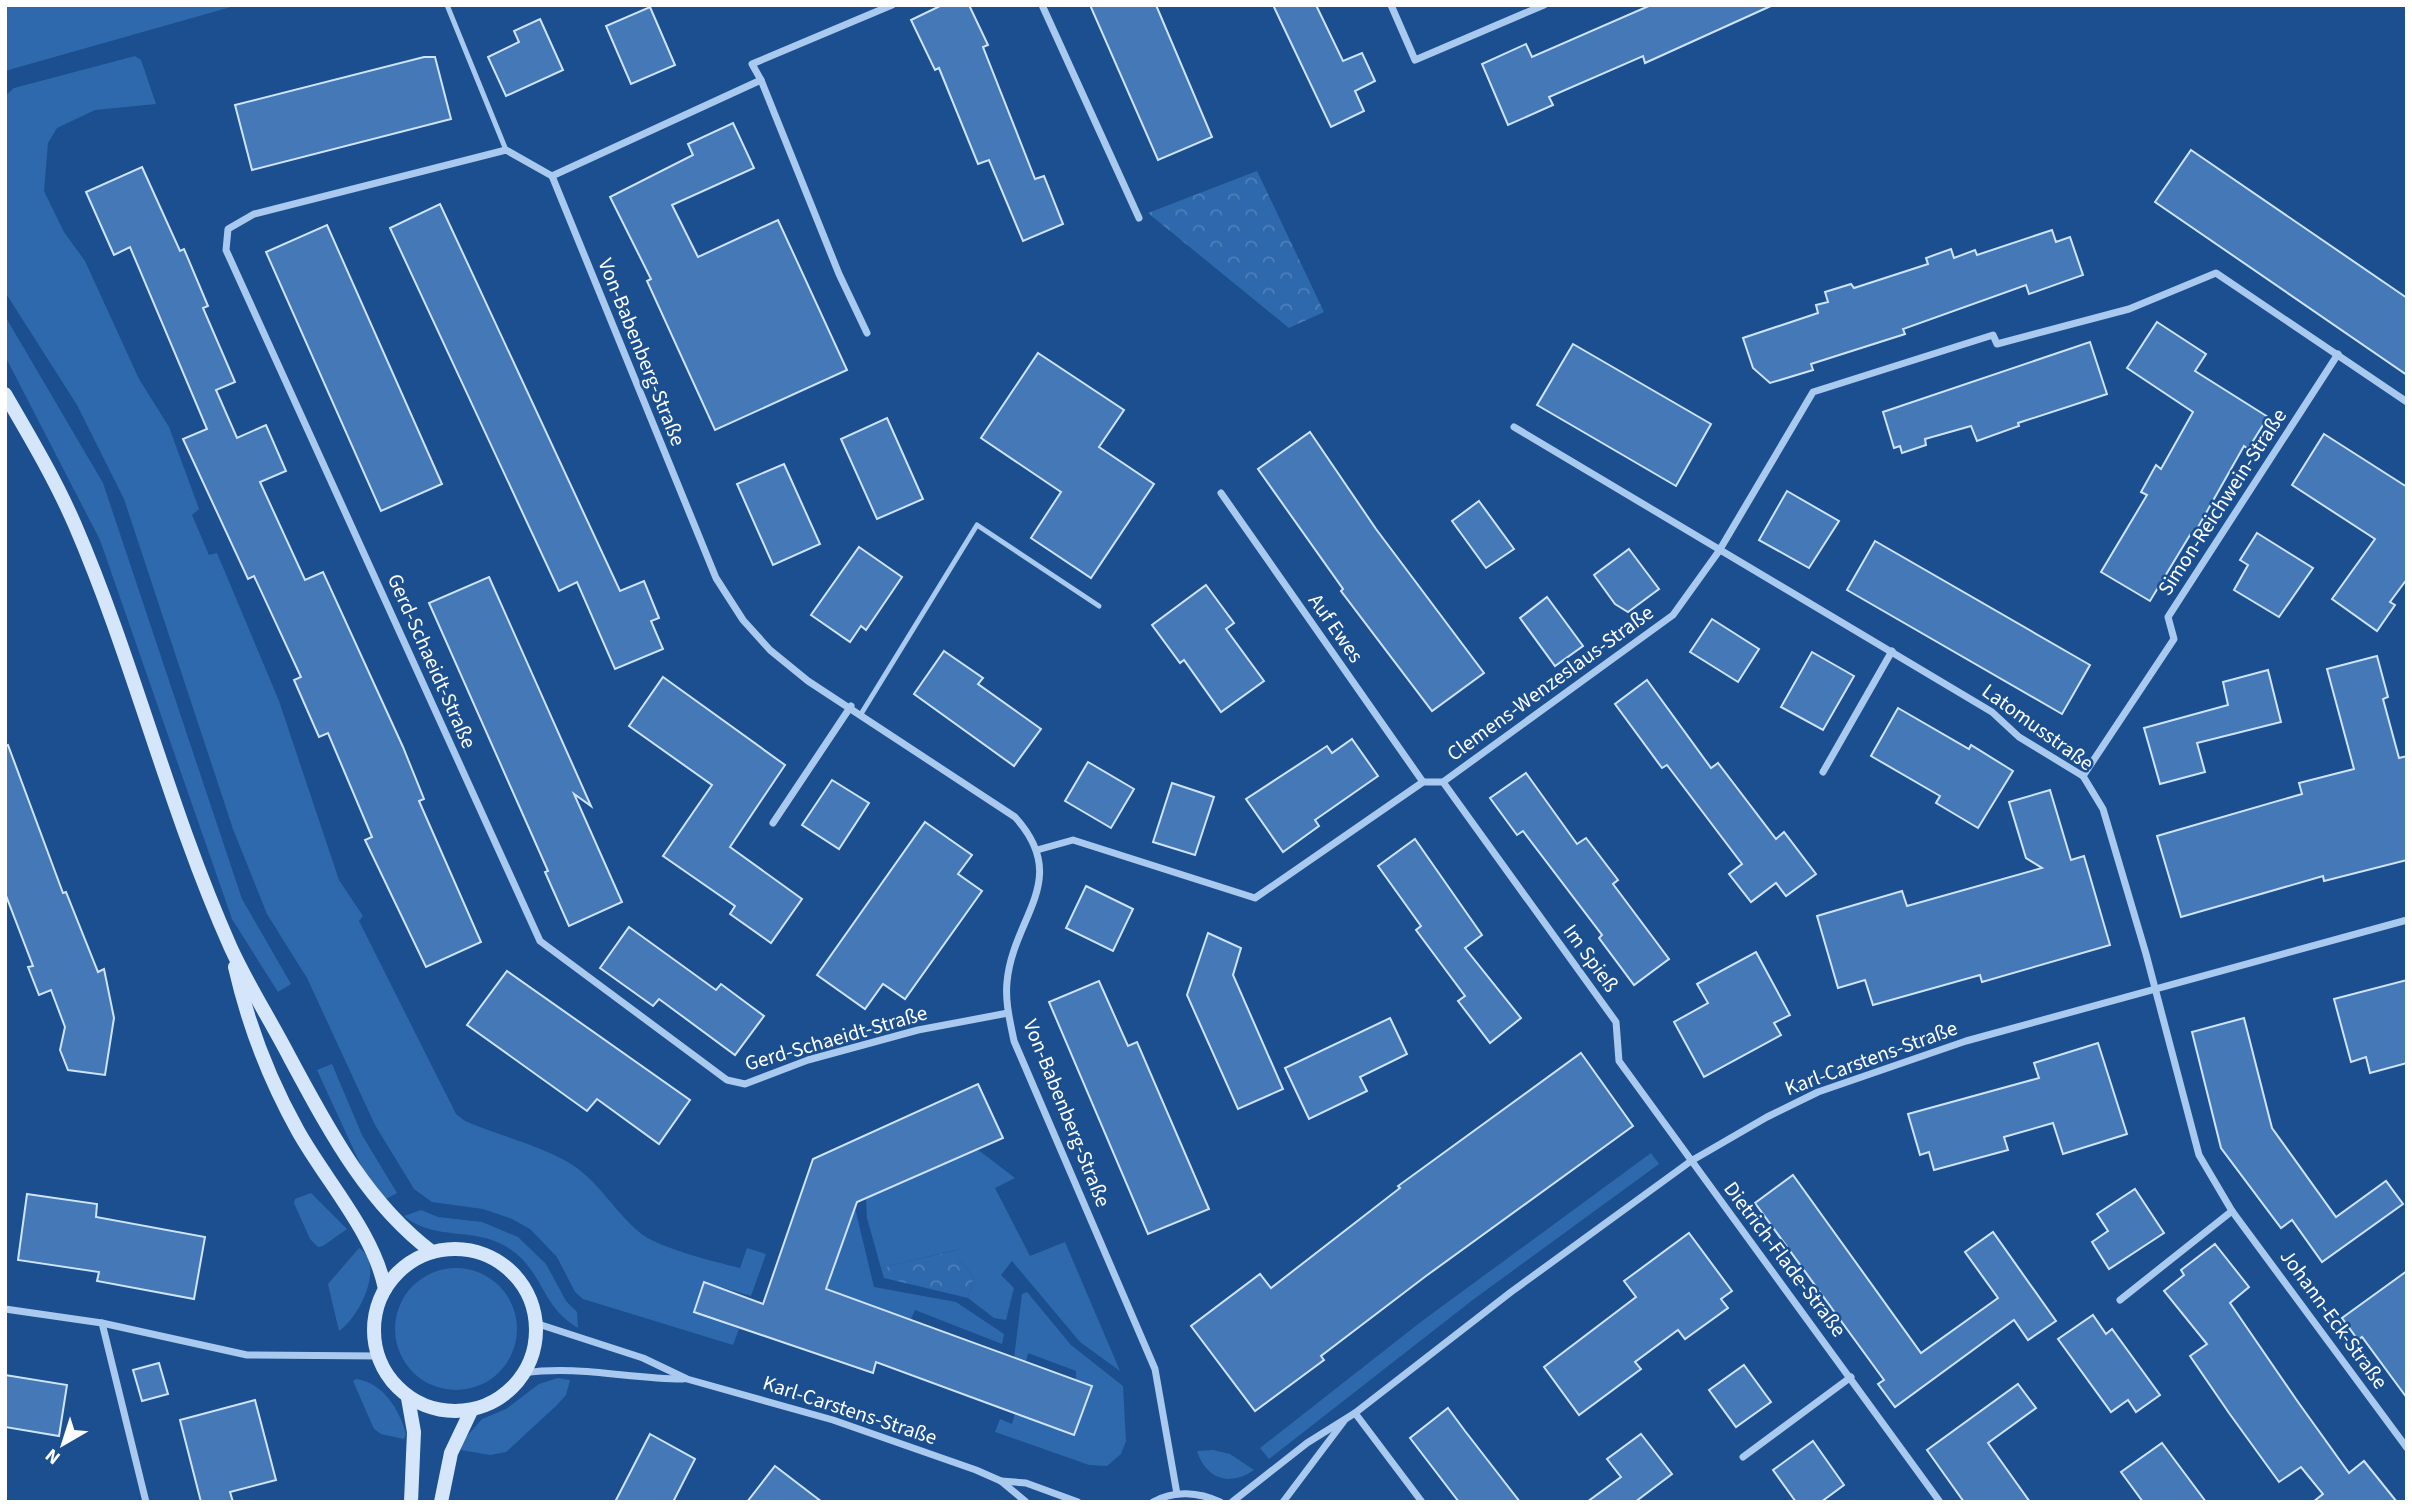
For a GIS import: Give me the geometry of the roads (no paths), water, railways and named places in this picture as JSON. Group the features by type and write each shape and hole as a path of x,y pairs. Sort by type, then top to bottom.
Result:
{"main road":[{"path":"5,394 39,452 74,524 117,634 191,851 230,948 258,1047 297,1129 375,1252 385,1289"},
{"path":"230,948 341,1151 375,1198 410,1235 432,1252"},
{"path":"457,1248 481,1253 503,1264 532,1303 536,1344 524,1373 502,1397 471,1411 438,1410 408,1398 390,1379 378,1356 374,1321 385,1289 398,1272 432,1252 457,1248"},
{"path":"408,1398 414,1432 411,1502"},
{"path":"441,1502 451,1453 471,1411"}],"street":[{"path":"867,333 839,274 761,80 752,65 892,5"},
{"path":"1042,5 1139,218"},
{"path":"1391,5 1415,60 1544,5"},
{"path":"506,150 552,176 761,80"},
{"name":"Gerd-Schaeidt-Straße","path":"506,150 254,214 228,229 226,250 540,941 727,1080 745,1084 808,1060 918,1030 1008,1013"},
{"name":"Von-Babenberg-Straße","path":"552,176 716,579 743,620 770,650 808,681 851,706 1015,817 1029,832 1042,866 1039,888 1007,980 1008,1013 1014,1041 1155,1369 1177,1493"},
{"name":"Clemens-Wenzeslaus-Straße","path":"1423,782 1443,782 1673,615 1720,551 1813,392 1993,335 1997,344 2129,309 2216,272 2407,402"},
{"name":"Simon-Reichwein-Straße","path":"2083,776 2174,639 2168,617 2338,354"},
{"path":"1514,427 1720,551"},
{"name":"Auf Ewes","path":"1221,493 1423,782"},
{"name":"Latomusstraße","path":"1720,551 1992,712 2019,737 2083,776 2104,809 2154,988"},
{"path":"1823,772 1892,651"},
{"path":"773,823 851,706"},
{"path":"1037,850 1073,840 1255,898 1423,782"},
{"name":"Im Spieß","path":"1443,782 1616,1023 1619,1061 1691,1161"},
{"name":"Karl-Carstens-Straße","path":"1232,1502 1307,1443 1355,1413 1491,1307 1691,1161 1818,1092 1886,1066 2154,988 2407,920"},
{"name":"Johann-Eck-Straße","path":"2154,988 2199,1155 2232,1210 2407,1448"},
{"name":"Dietrich-Flade-Straße","path":"1691,1161 1940,1502"},
{"path":"2120,1300 2232,1210"},
{"path":"5,1309 102,1324 247,1355 378,1356"},
{"name":"Karl-Carstens-Straße","path":"535,1323 643,1358 687,1379 833,1420 1001,1481 1026,1483 1079,1502"},
{"path":"102,1324 146,1502"},
{"name":"Karl-Carstens-Straße","path":"524,1373 553,1369 643,1379 687,1379"},
{"path":"1743,1457 1851,1377"},
{"path":"1355,1413 1422,1502"},
{"name":"Karl-Carstens-Straße","path":"1283,1502 1347,1418"},
{"name":"Karl-Carstens-Straße","path":"1001,1481 1026,1502"},
{"path":"1153,1502 1177,1493 1198,1494 1220,1502"}],"lane":[{"path":"447,5 506,150"},
{"path":"861,714 977,525 1099,606"}]}
